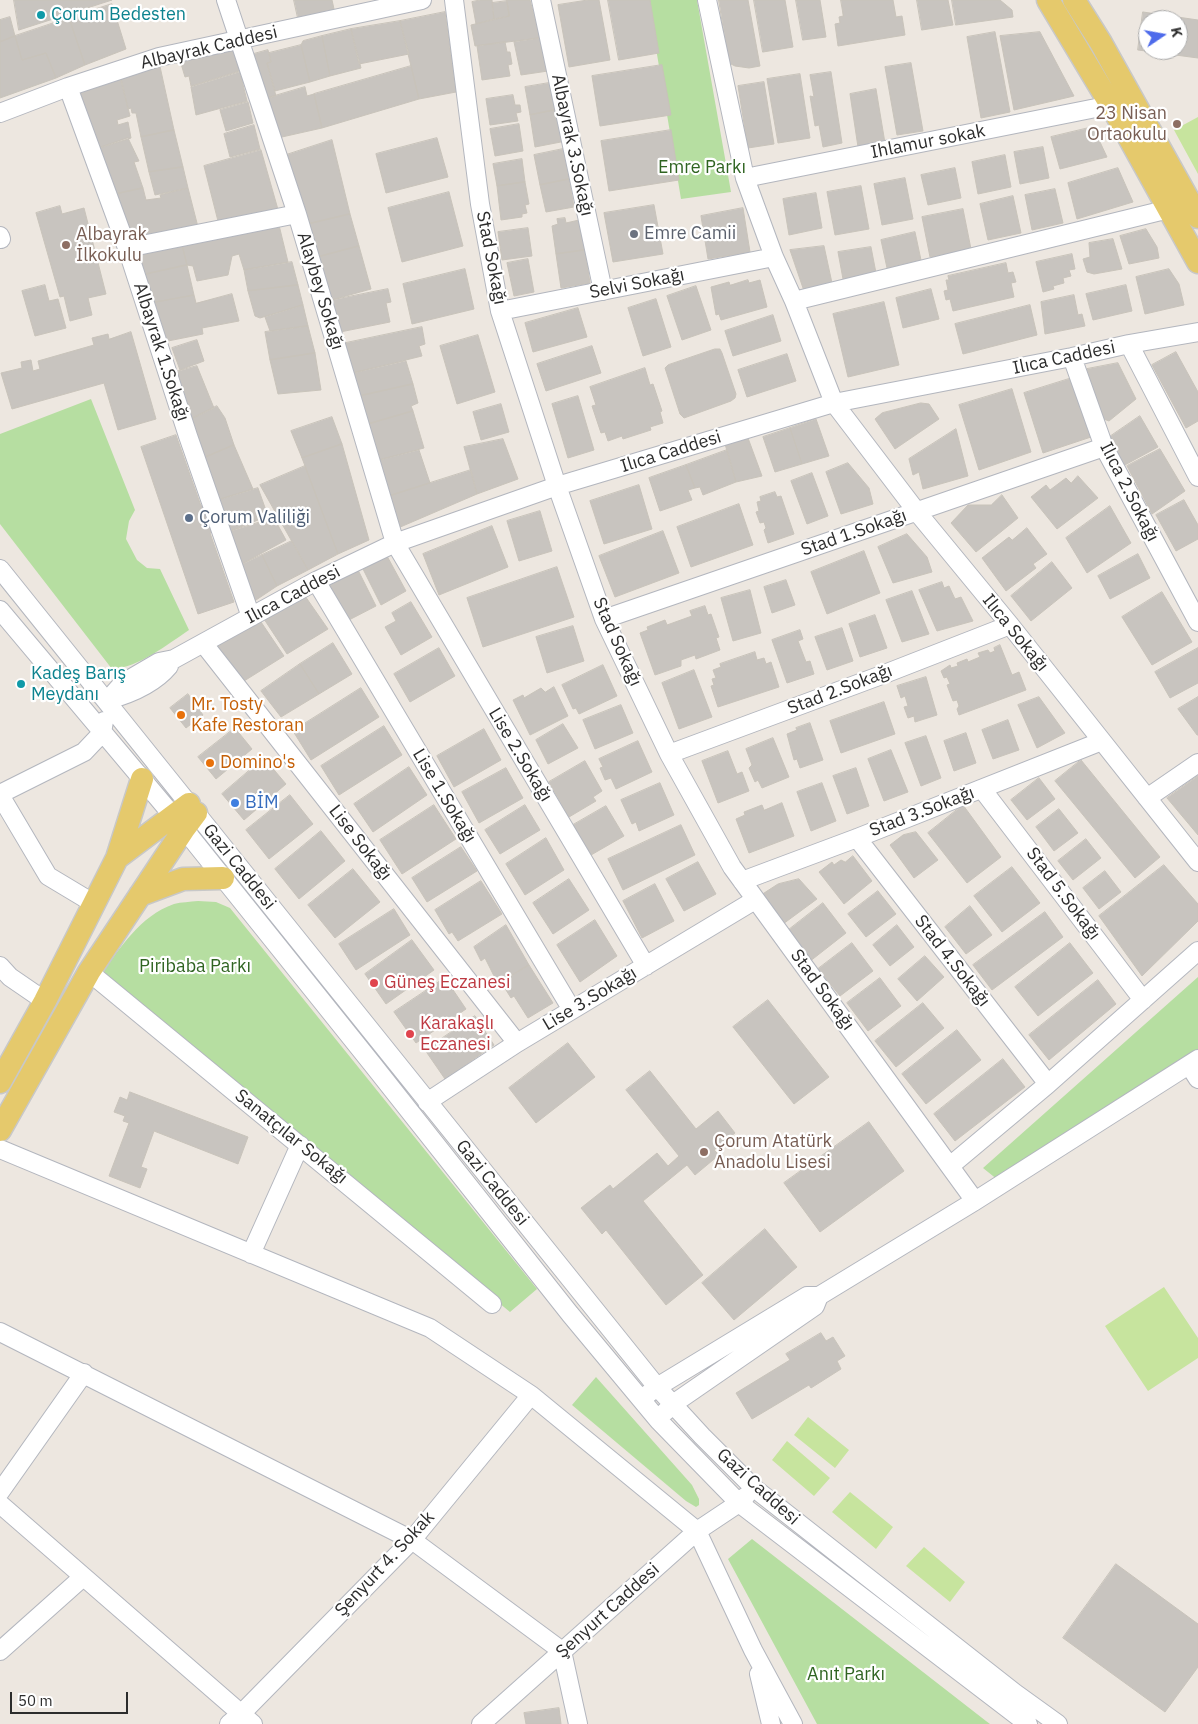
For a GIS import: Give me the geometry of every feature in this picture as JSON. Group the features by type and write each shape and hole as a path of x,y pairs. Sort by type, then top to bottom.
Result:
{"main road":[{"path":"1048,0 1111,105 1198,262"},
{"path":"1074,0 1101,43 1198,218"},
{"path":"0,1082 45,1001 116,858 142,779"},
{"path":"116,858 185,816"},
{"path":"0,1130 89,972 140,895 185,816"},
{"path":"140,895 183,879 223,878"}],"street":[{"name":"Alaybey Sokağı","path":"226,0 297,214 395,543"},
{"name":"Albayrak Caddesi","path":"0,113 68,87 159,57 422,0"},
{"name":"Stad Sokağı","path":"454,0 480,204 500,310 557,486 604,619 669,754 732,867 975,1201"},
{"name":"Albayrak 3.Sokağı","path":"542,0 603,291"},
{"name":"Ilıca Sokağı","path":"707,0 745,178 774,257 794,301 834,403 917,512 1010,624 1198,862"},
{"name":"Albayrak 1.Sokağı","path":"68,87 127,248 188,436 251,617"},
{"name":"Ihlamur sokak","path":"745,178 1111,105"},
{"path":"794,301 1169,209"},
{"path":"127,248 297,214"},
{"name":"Selvi Sokağı","path":"500,310 774,257"},
{"name":"Ilıca Caddesi","path":"107,701 123,683 159,662 174,660 316,581 395,543 557,486 834,403 1198,332"},
{"path":"1129,344 1198,477"},
{"name":"Ilıca 2.Sokağı","path":"1072,357 1104,447 1197,620"},
{"name":"Stad 1.Sokağı","path":"604,619 1104,447"},
{"name":"Lise 2.Sokağı","path":"395,543 646,966"},
{"name":"Gazi Caddesi","path":"0,569 107,701 185,816 223,878 570,1314 657,1420 739,1503 1028,1724"},
{"name":"Lise 1.Sokağı","path":"316,581 572,1010"},
{"name":"Gazi Caddesi","path":"0,610 142,779 185,816 427,1102 657,1387 673,1404 754,1488 1015,1693 1058,1724"},
{"name":"Stad 2.Sokağı","path":"669,754 887,673 1010,624"},
{"name":"Lise Sokağı","path":"203,643 517,1043"},
{"path":"93,903 48,876 0,794 84,752 102,732 107,701"},
{"name":"Stad 3.Sokağı","path":"742,881 857,838 1102,741"},
{"path":"1147,798 1198,763"},
{"name":"Stad 5.Sokağı","path":"982,789 1143,1000"},
{"name":"Stad 4.Sokağı","path":"857,838 1048,1084"},
{"name":"Lise 3.Sokağı","path":"427,1102 517,1043 756,900"},
{"path":"950,1166 1048,1084 1198,951"},
{"path":"0,966 10,977 45,1001"},
{"name":"Sanatçılar Sokağı","path":"89,972 492,1304"},
{"path":"641,1400 657,1387 807,1296 819,1296 1195,1068"},
{"path":"251,1254 300,1145"},
{"path":"0,1149 430,1328 531,1395 697,1531 752,1650 793,1724"},
{"path":"657,1420 673,1404 815,1306 819,1296"},
{"path":"0,1332 412,1540 562,1651 578,1724"},
{"path":"0,1492 84,1373"},
{"name":"Şenyurt 4. Sokak","path":"241,1721 412,1540 531,1395"},
{"name":"Şenyurt Caddesi","path":"481,1724 697,1531 739,1503 754,1488"},
{"path":"0,1504 241,1721"},
{"path":"0,1651 83,1577"},
{"path":"752,1650 771,1724"}],"green space":[{"name":"Emre Parkı","path":"648,0 697,0 731,192 681,199"},
{"path":"1198,117 1198,174 1174,130"},
{"path":"91,399 135,510 129,521 126,539 137,560 147,568 160,569 189,630 142,660 122,668 112,669 0,524 0,434"},
{"name":"Piribaba Parkı","path":"198,901 216,902 230,908 537,1289 510,1312 101,974 132,933 151,916 174,904"},
{"path":"1198,977 1198,1049 1039,1155 998,1180 983,1168"},
{"path":"1164,1287 1198,1338 1198,1358 1148,1391 1105,1326"},
{"path":"596,1377 692,1485 699,1499 699,1505 696,1507 686,1501 572,1405"},
{"path":"808,1417 849,1450 835,1468 794,1435"},
{"path":"787,1441 830,1478 814,1496 772,1460"},
{"path":"850,1492 893,1527 876,1549 832,1512"},
{"name":"Anıt Parkı","path":"752,1539 990,1724 817,1724 728,1559"},
{"path":"924,1547 965,1582 950,1602 906,1566"}],"building":[{"name":"Çorum Bedesten","path":"14,0 112,0 19,30"},
{"path":"294,0 332,0 334,9 298,18"},
{"path":"492,0 494,19 476,24 472,2"},
{"path":"507,0 530,0 540,38 475,46 471,25 509,16"},
{"path":"599,0 610,60 569,67 558,5"},
{"path":"608,0 650,0 659,53 619,60"},
{"path":"719,0 748,0 760,66 749,68 729,63"},
{"path":"754,0 785,0 793,47 763,52"},
{"path":"796,0 820,0 826,37 803,40"},
{"path":"841,0 893,0 896,17 902,16 905,35 838,46 835,24 840,23 839,17 843,16"},
{"path":"917,0 948,0 953,25 922,30"},
{"path":"952,0 1000,0 1012,10 1013,17 956,25"},
{"path":"507,1 509,16 494,19 492,3"},
{"path":"112,4 126,49 85,65 69,18"},
{"path":"445,12 456,92 419,99 400,21"},
{"path":"10,17 15,36 0,42 0,20"},
{"path":"69,18 85,65 56,78 46,53 22,60 15,36"},
{"path":"1188,19 1198,20 1198,58 1188,57"},
{"path":"400,21 409,54 359,64 351,29"},
{"path":"351,29 361,68 330,76 322,36"},
{"path":"995,32 1010,112 981,118 967,37"},
{"path":"1040,32 1074,96 1014,110 1000,36"},
{"path":"15,36 22,60 46,53 56,78 0,98 0,42"},
{"path":"322,36 330,76 310,82 301,45 303,41"},
{"path":"540,38 548,71 521,75 514,42"},
{"path":"505,42 507,52 510,52 512,64 508,65 510,76 482,80 477,46"},
{"path":"301,45 310,82 275,91 267,63 271,62 269,53"},
{"path":"222,46 236,52 239,71 191,86 189,76 185,77 179,57"},
{"path":"268,50 271,62 267,63 276,96 261,100 250,55"},
{"path":"159,62 174,130 141,137 136,113 132,113 131,108 128,109 120,74"},
{"path":"911,63 923,131 897,135 885,67"},
{"path":"662,65 671,115 600,126 592,76"},
{"path":"411,66 419,99 322,128 314,94"},
{"path":"240,72 247,101 196,115 191,87"},
{"path":"831,72 842,143 823,147 819,125 815,126 810,96 814,97 810,75"},
{"path":"800,74 810,138 778,143 767,79"},
{"path":"120,77 130,116 117,120 118,125 128,122 131,138 96,149 76,94"},
{"path":"555,82 560,109 530,115 525,87"},
{"path":"764,82 774,144 748,148 738,86"},
{"path":"305,87 307,96 314,94 322,128 273,139 261,100"},
{"path":"876,89 885,143 858,147 850,94"},
{"path":"513,95 515,105 520,105 521,112 516,113 518,121 490,125 486,99"},
{"path":"248,102 253,123 226,131 220,110"},
{"path":"560,109 566,141 535,147 530,115"},
{"path":"519,124 523,151 495,156 490,129"},
{"path":"254,125 260,149 230,157 224,134"},
{"path":"1093,127 1107,157 1060,169 1051,137"},
{"path":"174,130 183,167 149,172 141,137"},
{"path":"671,130 679,180 609,191 601,141"},
{"path":"128,138 139,161 134,162 143,188 111,195 96,149"},
{"path":"437,138 448,177 386,193 376,154"},
{"path":"332,140 350,214 304,225 280,157"},
{"path":"1043,147 1049,178 1020,184 1014,152"},
{"path":"563,149 569,179 540,185 534,155"},
{"path":"261,150 279,213 220,229 204,166"},
{"path":"1005,155 1011,187 978,194 972,162"},
{"path":"522,159 525,182 497,186 493,164"},
{"path":"183,167 188,188 155,195 149,172"},
{"path":"955,168 961,198 928,205 921,175"},
{"path":"1118,168 1133,202 1077,219 1068,183"},
{"path":"905,178 913,219 882,225 874,184"},
{"path":"569,179 574,207 546,212 540,185"},
{"path":"525,182 529,204 525,205 527,213 522,214 522,217 501,220 497,186"},
{"path":"861,186 869,229 835,235 827,192"},
{"path":"143,188 146,200 161,198 160,195 188,188 198,227 127,243 111,195"},
{"path":"1055,189 1063,223 1032,230 1025,195"},
{"path":"449,192 463,246 402,262 388,208"},
{"path":"816,193 822,228 789,235 783,199"},
{"path":"1013,196 1021,233 988,240 980,204"},
{"name":"Emre Camii","path":"654,205 663,254 613,262 604,213"},
{"path":"60,206 62,214 84,208 106,294 88,298 92,315 70,321 64,296 60,297 36,213"},
{"path":"743,208 750,252 708,259 701,216"},
{"path":"963,209 971,249 930,257 922,217"},
{"path":"350,214 359,246 314,258 304,225"},
{"path":"565,218 566,223 579,220 585,250 556,254 552,226 558,224 557,219"},
{"path":"278,221 288,262 244,270 239,254 232,256 228,275 197,281 193,266 187,265 181,241"},
{"path":"528,228 532,256 502,260 498,232"},
{"path":"1146,229 1157,247 1159,258 1129,264 1120,236"},
{"path":"915,232 921,260 887,268 881,240"},
{"path":"1113,239 1122,269 1094,274 1087,272 1083,259 1090,257 1089,243"},
{"path":"181,241 187,265 142,275 132,253"},
{"path":"359,246 371,289 328,301 314,258"},
{"path":"824,246 832,283 804,291 790,250"},
{"path":"871,247 876,273 843,279 838,252"},
{"path":"585,250 590,283 561,288 556,254"},
{"path":"1072,254 1075,269 1069,270 1071,276 1063,278 1064,283 1053,286 1054,289 1043,292 1036,262"},
{"path":"528,259 534,292 514,296 507,263"},
{"path":"292,262 298,285 248,291 244,270"},
{"path":"1006,263 1008,273 1013,272 1016,282 1011,283 1014,297 953,311 950,299 946,300 944,291 948,290 946,280 949,280 948,276"},
{"path":"187,265 194,295 150,303 142,275"},
{"path":"465,269 474,309 412,324 403,284"},
{"path":"1169,269 1179,284 1184,305 1145,314 1136,277"},
{"path":"748,280 749,283 760,280 767,307 721,320 719,314 716,315 711,287 729,282 730,285"},
{"path":"45,285 49,301 58,299 66,328 35,336 22,291"},
{"path":"298,285 303,305 260,318 255,316 248,291"},
{"path":"1126,285 1132,311 1093,320 1086,294"},
{"path":"696,286 711,330 682,340 667,296"},
{"path":"388,289 391,302 386,303 390,322 335,333 328,301"},
{"path":"931,289 939,319 903,328 896,298"},
{"path":"232,294 239,321 202,328 203,334 163,342 150,303 194,295 196,303"},
{"path":"1074,295 1078,315 1082,314 1085,326 1045,334 1041,302"},
{"path":"656,299 671,347 643,356 628,308"},
{"path":"884,302 899,365 848,377 833,314"},
{"path":"303,305 308,326 270,331 265,317"},
{"path":"1030,305 1037,335 963,354 955,324"},
{"path":"578,308 587,337 533,352 525,323"},
{"path":"773,315 781,341 733,356 725,331"},
{"path":"308,326 315,353 270,360 265,332"},
{"path":"422,327 425,344 419,346 422,356 349,374 341,344"},
{"path":"131,332 156,419 118,430 104,383 12,409 1,373 22,368 21,362 31,360 33,371 40,369 38,361 94,345 92,338 108,334 109,339"},
{"path":"478,335 495,392 457,404 440,346"},
{"path":"197,340 204,361 180,370 172,348"},
{"path":"592,346 601,373 546,391 537,364"},
{"path":"720,349 722,353 736,394 735,398 684,418 680,414 665,368 668,365"},
{"path":"1176,352 1198,392 1198,421 1186,428 1152,365"},
{"path":"315,353 321,390 278,394 270,360"},
{"path":"787,354 796,381 747,397 738,370"},
{"path":"406,361 413,384 355,397 349,374"},
{"path":"1118,363 1136,399 1109,421 1101,418 1087,369"},
{"path":"197,366 214,408 189,420 172,373"},
{"path":"645,368 650,385 653,384 662,411 660,412 663,423 650,427 651,430 623,439 622,436 608,441 605,432 601,433 592,406 596,405 590,387"},
{"path":"1072,378 1091,437 1043,453 1024,393"},
{"path":"413,384 418,403 411,406 413,411 365,425 355,397"},
{"path":"1012,389 1031,452 979,470 959,405"},
{"path":"578,396 594,450 568,458 552,404"},
{"path":"921,403 929,404 939,419 895,449 875,419 882,413"},
{"path":"501,404 509,432 481,440 473,412"},
{"path":"217,406 225,418 234,445 201,459 189,420"},
{"path":"413,411 424,448 376,461 365,425"},
{"path":"1140,416 1158,447 1123,466 1108,438"},
{"path":"332,417 342,444 302,458 291,431"},
{"path":"816,419 829,456 802,464 790,428"},
{"path":"790,428 802,464 775,472 763,437"},
{"path":"956,429 968,476 923,489 919,472 913,475 909,459"},
{"name":"Çorum Valiliği","path":"176,435 201,506 207,504 216,531 210,533 234,602 198,614 141,447"},
{"path":"748,438 762,476 736,482 725,444"},
{"path":"503,439 518,479 477,494 464,447"},
{"path":"342,444 369,540 338,554 302,458"},
{"path":"234,445 253,489 218,500 201,459"},
{"path":"1160,449 1185,491 1152,514 1127,466"},
{"path":"419,450 430,483 386,497 376,461"},
{"path":"727,450 736,482 703,495 700,487 695,488 686,465"},
{"path":"848,463 869,488 873,504 841,514 826,472"},
{"path":"686,465 695,488 688,490 692,500 660,511 649,478"},
{"path":"305,466 338,554 308,570 260,485"},
{"path":"471,470 477,494 398,528 386,497"},
{"path":"812,473 828,516 807,524 791,481"},
{"path":"1078,476 1098,498 1057,529 1031,497 1046,485 1050,490 1066,478 1071,483"},
{"path":"639,485 652,529 604,544 590,501"},
{"path":"258,488 268,516 228,532 218,500"},
{"path":"775,492 777,497 781,496 794,534 768,543 764,522 760,523 756,512 759,511 757,502 761,501 760,497"},
{"path":"1002,495 1018,518 976,552 951,523 968,505 991,505"},
{"path":"1184,500 1198,525 1198,539 1176,551 1156,515"},
{"path":"739,504 753,545 691,567 677,527"},
{"path":"1110,506 1131,543 1087,573 1066,538"},
{"path":"540,511 552,551 519,561 507,521"},
{"path":"274,518 286,540 238,566 228,532"},
{"path":"492,526 508,567 439,595 423,554"},
{"path":"1027,528 1047,554 1033,564 1036,568 1006,591 982,558 1009,537 1012,540"},
{"path":"663,531 679,573 615,597 599,556"},
{"path":"907,534 927,557 932,572 893,583 878,547"},
{"path":"292,541 308,570 277,586 262,555"},
{"path":"864,551 880,593 827,614 811,572"},
{"path":"1138,554 1150,578 1110,599 1098,576"},
{"path":"262,555 277,586 253,602 238,566"},
{"path":"387,556 406,591 381,605 363,569"},
{"path":"1052,562 1072,588 1031,621 1011,596"},
{"path":"557,567 574,617 483,647 467,598"},
{"path":"358,570 376,606 347,621 329,585"},
{"path":"786,580 795,605 772,613 764,587"},
{"path":"942,582 944,588 949,586 955,599 961,597 973,621 937,631 919,590"},
{"path":"750,590 761,633 733,641 721,598"},
{"path":"912,591 929,634 902,642 886,600"},
{"path":"1162,592 1192,642 1152,665 1122,617"},
{"path":"305,596 328,629 287,654 264,619"},
{"path":"411,602 432,637 401,655 385,627 396,621 392,613"},
{"path":"705,606 708,615 711,614 719,637 716,638 720,650 696,659 695,655 681,660 681,666 655,675 640,633 648,630 647,627 665,620 667,625 692,616 690,611"},
{"path":"875,615 887,648 860,657 849,624"},
{"path":"259,619 284,656 244,681 217,645"},
{"path":"573,626 584,661 547,673 536,637"},
{"path":"842,628 853,661 827,670 815,637"},
{"path":"800,630 803,639 798,641 806,662 810,661 814,674 787,683 772,640"},
{"path":"333,643 352,674 319,694 300,664"},
{"path":"1000,645 1012,675 1019,672 1026,690 959,715 957,700 953,701 947,685 950,684 947,677 944,678 941,671 950,665 951,668 958,666 957,663 967,659 968,662 980,657 978,653 988,650 990,653 995,651 994,648"},
{"path":"439,648 455,676 410,702 394,674"},
{"path":"1198,648 1198,683 1170,698 1155,672"},
{"path":"755,652 757,660 764,658 766,664 771,662 779,687 718,707 711,686 714,685 712,679 716,678 713,670 721,667 720,664"},
{"path":"300,664 319,694 281,717 261,691"},
{"path":"603,665 617,696 579,714 576,708 573,709 562,685"},
{"path":"694,670 712,717 679,729 662,683"},
{"path":"926,677 937,715 915,722 914,716 908,718 904,707 908,706 905,696 901,698 897,686"},
{"path":"554,687 568,716 530,735 513,700 523,695 524,698 541,688 545,692"},
{"path":"361,688 379,717 311,760 293,731"},
{"path":"188,694 203,715 186,728 170,708"},
{"path":"1039,697 1065,733 1037,748 1018,705"},
{"path":"1198,697 1198,735 1197,735 1178,709"},
{"path":"884,702 895,734 841,753 830,721"},
{"path":"621,705 633,733 595,749 583,720"},
{"path":"1008,720 1019,750 993,759 982,730"},
{"path":"810,723 823,760 800,768 797,759 794,760 787,734 797,730 796,728"},
{"path":"563,724 578,748 548,764 536,740"},
{"path":"384,726 402,755 339,795 321,766"},
{"path":"235,728 252,749 216,779 198,757"},
{"path":"484,729 501,760 454,787 437,756"},
{"path":"966,733 976,763 954,771 944,741"},
{"path":"926,736 941,778 921,786 905,743"},
{"path":"773,738 789,777 762,788 758,780 755,782 749,768 752,765 746,749"},
{"path":"638,741 652,772 616,789 611,778 605,780 600,768 603,767 599,759"},
{"path":"891,750 908,792 884,801 868,759"},
{"path":"728,751 737,774 742,772 749,791 718,803 702,761"},
{"path":"264,758 286,784 244,820 222,794"},
{"path":"1081,760 1160,857 1135,878 1055,781"},
{"path":"585,761 602,791 593,797 596,801 569,817 549,782"},
{"path":"409,767 427,795 373,832 354,804"},
{"path":"506,768 523,798 479,823 462,792"},
{"path":"856,768 869,806 847,814 833,776"},
{"path":"1198,776 1198,835 1167,798"},
{"path":"1039,778 1055,799 1027,820 1011,800"},
{"path":"660,783 674,815 639,831 636,822 632,824 621,800"},
{"path":"822,783 836,821 811,831 797,792"},
{"path":"290,795 313,824 269,859 246,830"},
{"path":"782,803 794,836 749,853 736,819 745,815 744,812 762,805 764,810"},
{"path":"434,805 456,839 402,874 380,840"},
{"path":"525,805 540,830 500,854 485,830"},
{"path":"963,805 1001,857 967,883 928,833"},
{"path":"606,806 624,836 591,855 573,825"},
{"path":"1059,809 1078,833 1054,851 1036,827"},
{"path":"681,825 695,855 623,890 608,859"},
{"path":"321,831 345,861 299,899 275,869"},
{"path":"916,832 938,860 914,878 890,845 903,835"},
{"path":"546,838 564,870 525,895 506,864"},
{"path":"1086,839 1101,858 1073,880 1058,861"},
{"path":"461,847 477,871 427,902 412,878"},
{"path":"853,856 872,881 844,904 819,872 832,862 834,865 841,860 845,862"},
{"path":"698,862 716,894 684,911 666,879"},
{"path":"1164,865 1198,904 1198,921 1142,976 1099,916"},
{"path":"1012,867 1040,903 1002,932 974,896"},
{"path":"353,869 380,902 335,938 308,905"},
{"path":"1105,871 1121,892 1099,909 1083,888"},
{"path":"569,879 589,910 553,934 533,903"},
{"path":"799,879 817,899 783,924 761,895 778,884"},
{"path":"481,881 502,914 458,941 452,932 449,934 435,910"},
{"path":"655,884 674,921 642,938 623,901"},
{"path":"878,891 896,914 866,937 848,914"},
{"path":"823,903 846,933 809,962 786,932"},
{"path":"970,906 992,935 966,954 945,927"},
{"path":"394,909 410,935 356,970 339,944"},
{"path":"1045,912 1063,937 992,990 973,965"},
{"path":"595,920 617,956 580,982 557,945"},
{"path":"506,925 529,965 498,984 485,958 481,961 474,947"},
{"path":"897,925 914,947 890,966 873,945"},
{"path":"412,940 434,970 386,1004 365,974"},
{"path":"852,943 873,971 840,996 818,969"},
{"path":"1070,943 1093,973 1038,1016 1015,987"},
{"path":"925,956 944,977 917,1001 898,979"},
{"path":"529,965 553,1003 528,1018 514,996 511,998 501,982"},
{"path":"445,978 466,1009 416,1043 394,1012"},
{"path":"880,978 901,1006 868,1031 847,1003"},
{"path":"1098,980 1116,1004 1049,1060 1029,1035"},
{"path":"768,1000 829,1077 794,1104 733,1027"},
{"path":"923,1003 944,1028 896,1067 875,1041"},
{"path":"475,1016 494,1045 445,1079 425,1050"},
{"path":"957,1030 981,1060 926,1104 902,1074"},
{"path":"568,1043 595,1077 536,1123 509,1088"},
{"path":"1003,1059 1025,1087 955,1141 934,1114"},
{"path":"650,1071 696,1129 718,1111 735,1133 714,1150 719,1155 695,1175 687,1165 643,1201 703,1275 666,1305 606,1230 602,1234 581,1208 610,1185 613,1189 657,1153 668,1166 679,1156 626,1090"},
{"path":"130,1092 248,1137 238,1164 154,1131 141,1167 147,1169 140,1188 109,1176 129,1123 123,1121 125,1116 114,1112 120,1097 127,1100"},
{"path":"869,1122 904,1171 820,1232 784,1183"},
{"path":"765,1229 797,1267 734,1320 702,1283"},
{"path":"821,1333 826,1341 833,1337 845,1356 837,1361 841,1369 811,1388 809,1385 752,1419 736,1393 790,1360 786,1354"},
{"path":"1116,1564 1198,1624 1198,1667 1165,1712 1063,1638"},
{"path":"559,1708 561,1724 526,1724 524,1713"}],"place":[{"name":"Çorum Bedesten","path":"41,15"},
{"name":"23 Nisan Ortaokulu","path":"1177,124"},
{"name":"Emre Camii","path":"634,234"},
{"name":"Albayrak İlkokulu","path":"66,245"},
{"name":"Çorum Valiliği","path":"189,518"},
{"name":"Kadeş Barış Meydanı","path":"21,684"},
{"name":"Mr. Tosty Kafe Restoran","path":"181,715"},
{"name":"Domino's","path":"210,763"},
{"name":"BİM","path":"235,803"},
{"name":"Güneş Eczanesi","path":"374,983"},
{"name":"Karakaşlı Eczanesi","path":"410,1034"},
{"name":"Çorum Atatürk Anadolu Lisesi","path":"704,1152"}]}
